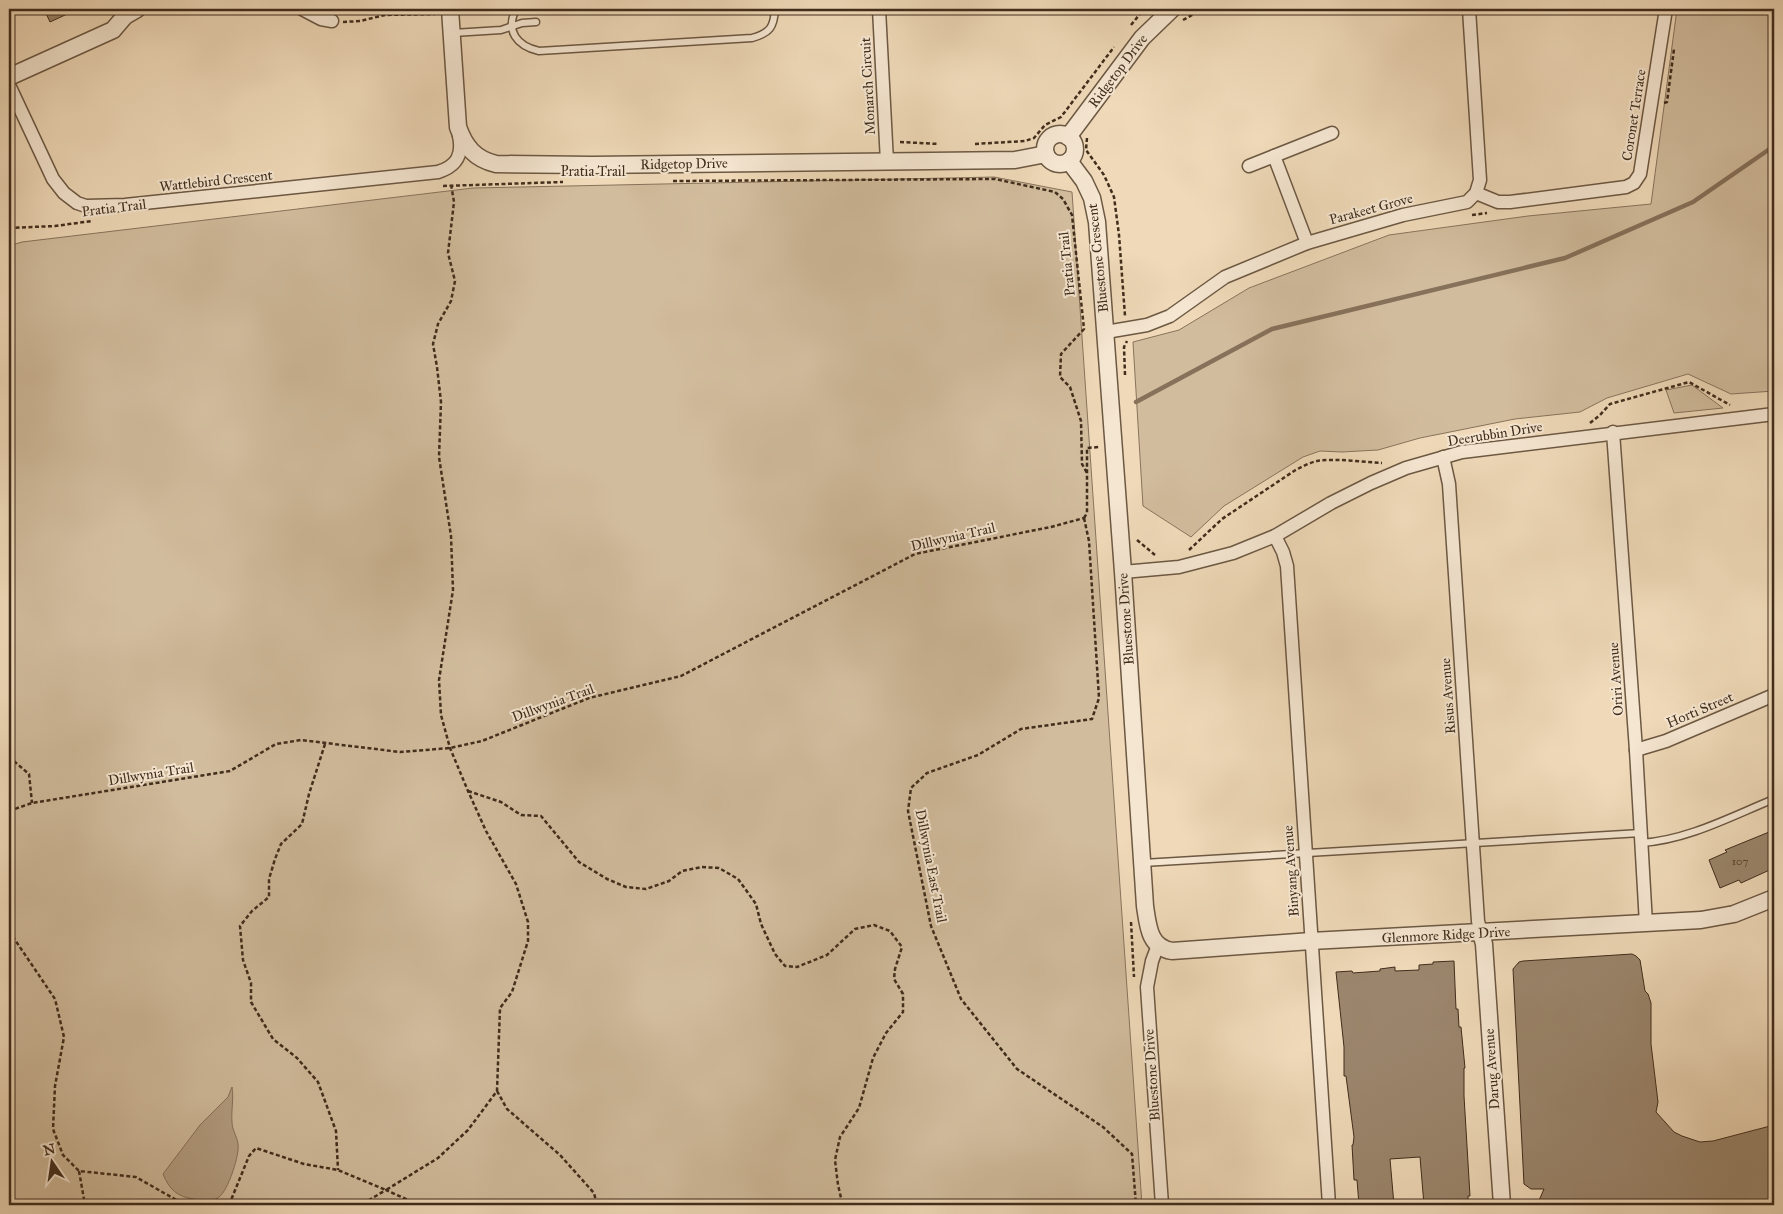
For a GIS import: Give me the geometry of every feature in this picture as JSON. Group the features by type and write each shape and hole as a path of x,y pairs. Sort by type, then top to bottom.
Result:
{"street":[{"path":"9,77 112,30 125,16 137,9"},
{"path":"302,9 321,19 332,22"},
{"name":"Monarch Circuit","path":"879,9 887,162"},
{"path":"1469,9 1480,180 1476,193"},
{"name":"Coronet Terrace","path":"1476,193 1498,202 1510,202 1626,187 1634,182 1640,174 1666,9"},
{"name":"Ridgetop Drive","path":"444,11 452,33 458,127 465,143 477,156 491,163 507,166 1015,160 1046,154"},
{"name":"Ridgetop Drive","path":"1068,137 1142,38 1161,18 1177,15"},
{"name":"Wattlebird Crescent","path":"9,85 53,179 70,198 86,206 117,206 423,174 446,169 456,162 461,147 458,127"},
{"path":"1249,166 1332,133"},
{"path":"1059,134 1072,140 1075,149 1069,161 1060,164 1056,163 1048,158 1046,154 1046,145 1051,138 1059,134"},
{"path":"1274,156 1307,243"},
{"name":"Bluestone Crescent","path":"1069,161 1084,181 1092,198 1106,332"},
{"name":"Parakeet Grove","path":"1106,332 1147,325 1170,316 1226,277 1307,243 1403,215 1460,205 1467,202 1476,193"},
{"name":"Bluestone Drive","path":"1106,332 1145,906 1149,932 1158,945 1152,961 1147,987 1162,1205"},
{"name":"Deerubbin Drive","path":"1123,572 1179,567 1233,554 1275,536 1331,503 1371,483 1406,468 1443,457 1478,449 1774,414"},
{"name":"Oriri Avenue","path":"1613,432 1636,750 1646,924"},
{"name":"Risus Avenue","path":"1443,457 1450,484 1478,921 1481,933"},
{"name":"Binyang Avenue","path":"1275,536 1287,566 1329,1205"},
{"name":"Horti Street","path":"1636,750 1666,741 1774,695"},
{"name":"Glenmore Ridge Drive","path":"1158,945 1165,950 1172,951 1311,941 1646,924 1718,918 1742,912 1774,898"},
{"name":"Darug Avenue","path":"1481,933 1484,944 1502,1205"}],"lane":[{"path":"516,9 513,14 511,27 514,36 529,49 539,51 752,38 762,35 770,29 775,9"},
{"path":"750,9 757,9"},
{"path":"452,33 501,30 522,23 536,22"},
{"path":"1142,863 1473,844 1641,838 1655,842 1698,831 1774,799"}],"path":[{"path":"1126,32 1144,9"},
{"path":"1177,15 1203,9"},
{"path":"332,22 349,22 385,16 444,11"},
{"path":"968,144 1025,141 1034,138 1045,126 1061,117 1115,46"},
{"path":"1089,134 1086,150 1104,175 1114,197 1126,328"},
{"path":"887,143 939,144"},
{"name":"Pratia Trail","path":"667,181 994,179 1055,192 1072,215 1084,329 1061,354 1060,377 1070,387 1081,421 1082,464 1087,473"},
{"name":"Pratia Trail","path":"440,186 451,184 568,182"},
{"path":"451,184 454,202 448,253 454,282 451,301 438,324 433,344 438,367 441,402 439,457 451,545 453,590 439,680 441,715 450,748 468,791 486,831 516,884 528,922 528,941 512,992 500,1008 497,1091 507,1109 560,1155 594,1193 598,1205"},
{"name":"Pratia Trail","path":"9,228 55,226 100,220"},
{"path":"1084,518 1087,513 1087,448 1113,445"},
{"name":"Dillwynia Trail","path":"9,811 32,803 230,771 276,744 301,740 400,752 450,748 482,740 589,698 681,676 915,554 1050,527 1084,518"},
{"name":"Dillwynia East Trail","path":"1084,518 1089,541 1099,698 1092,718 1021,729 978,755 927,773 911,788 908,811 931,926 961,998 1017,1069 1103,1127 1132,1154 1136,1205"},
{"path":"325,744 309,794 302,824 282,844 269,878 268,897 252,911 240,926 240,941 243,960 251,983 250,1002 273,1039 297,1058 318,1082 336,1131 338,1170"},
{"path":"9,757 29,774 32,803"},
{"path":"468,791 501,802 520,815 541,816 580,862 606,879 626,887 646,889 669,881 682,870 702,867 719,868 738,879 756,904 761,924 775,954 785,966 797,967 827,955 855,929 874,925 890,931 902,947 894,979 904,994 903,1012 886,1033 874,1058 859,1108 840,1138 835,1160 842,1202 839,1205"},
{"path":"9,931 55,999 64,1037 55,1086 53,1129 63,1154 79,1171 85,1205"},
{"path":"364,1205 369,1200 438,1158 468,1130 497,1091"},
{"path":"230,1205 249,1156 256,1148 304,1164 338,1170 419,1205"},
{"path":"79,1171 136,1177 185,1205"}],"shaded area":[{"path":"1677,9 1774,9 1774,391 1731,394 1688,374 1607,398 1580,412 1515,419 1420,438 1378,450 1320,451 1303,457 1224,506 1191,537 1143,506 1133,342 1179,330 1249,288 1389,235 1528,216 1651,204"},
{"path":"994,177 1072,192 1142,1205 9,1205 9,246 22,242 473,188"},
{"path":"1692,385 1723,408 1674,413 1666,390"},
{"path":"232,1087 232,1125 238,1149 235,1164 226,1188 219,1197 210,1201 188,1198 178,1194 168,1184 163,1174 200,1125 228,1097"}],"building":[{"path":"44,9 78,9 50,22"},
{"path":"1774,830 1774,868 1741,883 1739,880 1720,888 1709,860 1727,852 1725,850"},
{"path":"1632,954 1640,960 1645,991 1651,1003 1651,1044 1658,1102 1656,1112 1674,1132 1700,1142 1713,1141 1774,1125 1774,1205 1537,1205 1544,1189 1531,1189 1524,1184 1513,969 1519,962 1523,961"},
{"path":"1454,961 1456,1009 1458,1009 1459,1027 1461,1027 1465,1068 1464,1096 1470,1196 1468,1196 1468,1205 1424,1205 1420,1157 1390,1159 1394,1205 1359,1205 1357,1180 1354,1180 1352,1145 1354,1137 1346,1076 1344,1076 1344,1047 1336,972 1380,971 1380,969 1395,967 1395,971 1419,970 1419,965"}],"waterway":[{"path":"1136,402 1272,329 1565,258 1693,202 1774,146"}]}
